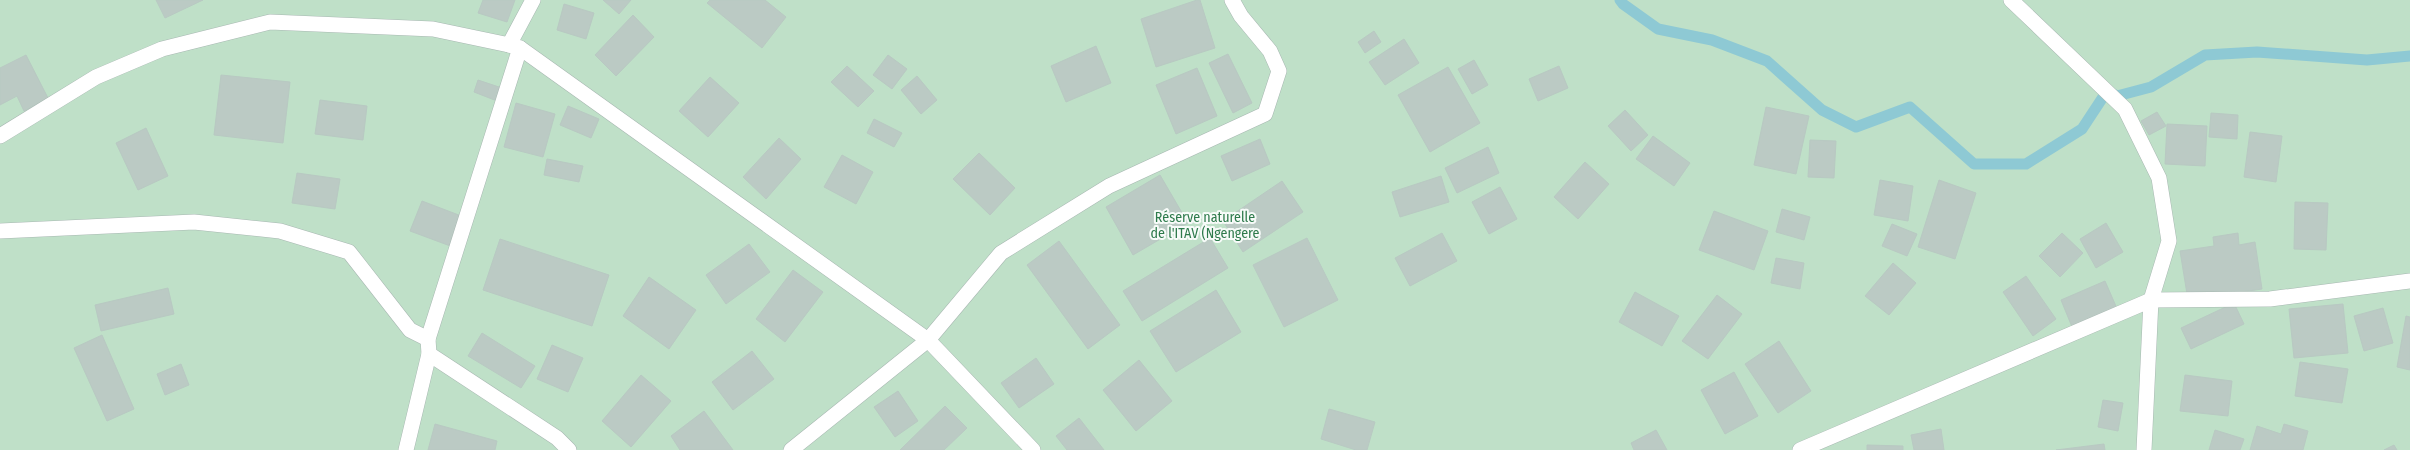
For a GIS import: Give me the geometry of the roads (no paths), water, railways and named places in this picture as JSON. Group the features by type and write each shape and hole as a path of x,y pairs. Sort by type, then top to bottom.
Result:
{"street":[{"path":"406,450 428,347 515,47 533,0"},
{"path":"791,450 928,340 1001,253 1109,186 1265,114 1279,71 1270,51 1240,16 1232,0"},
{"path":"2011,0 2124,109 2159,178 2169,241 2151,300 2144,450"},
{"path":"0,136 96,76 162,49 270,22 433,29 515,47 928,340 1033,450"},
{"path":"0,231 194,222 280,231 348,252 410,330 428,347 557,438 569,450"},
{"path":"1800,450 2151,300 2270,299 2410,281"}],"waterway":[{"path":"1620,0 1658,29 1712,40 1767,61 1822,110 1856,127 1910,107 1974,164 2026,164 2082,129 2107,91 2117,96 2151,87 2205,55 2257,52 2367,60 2410,56"}],"park label":[{"name":"Réserve naturelle de l'ITAV (Ngengere","path":"1205,226"}]}
